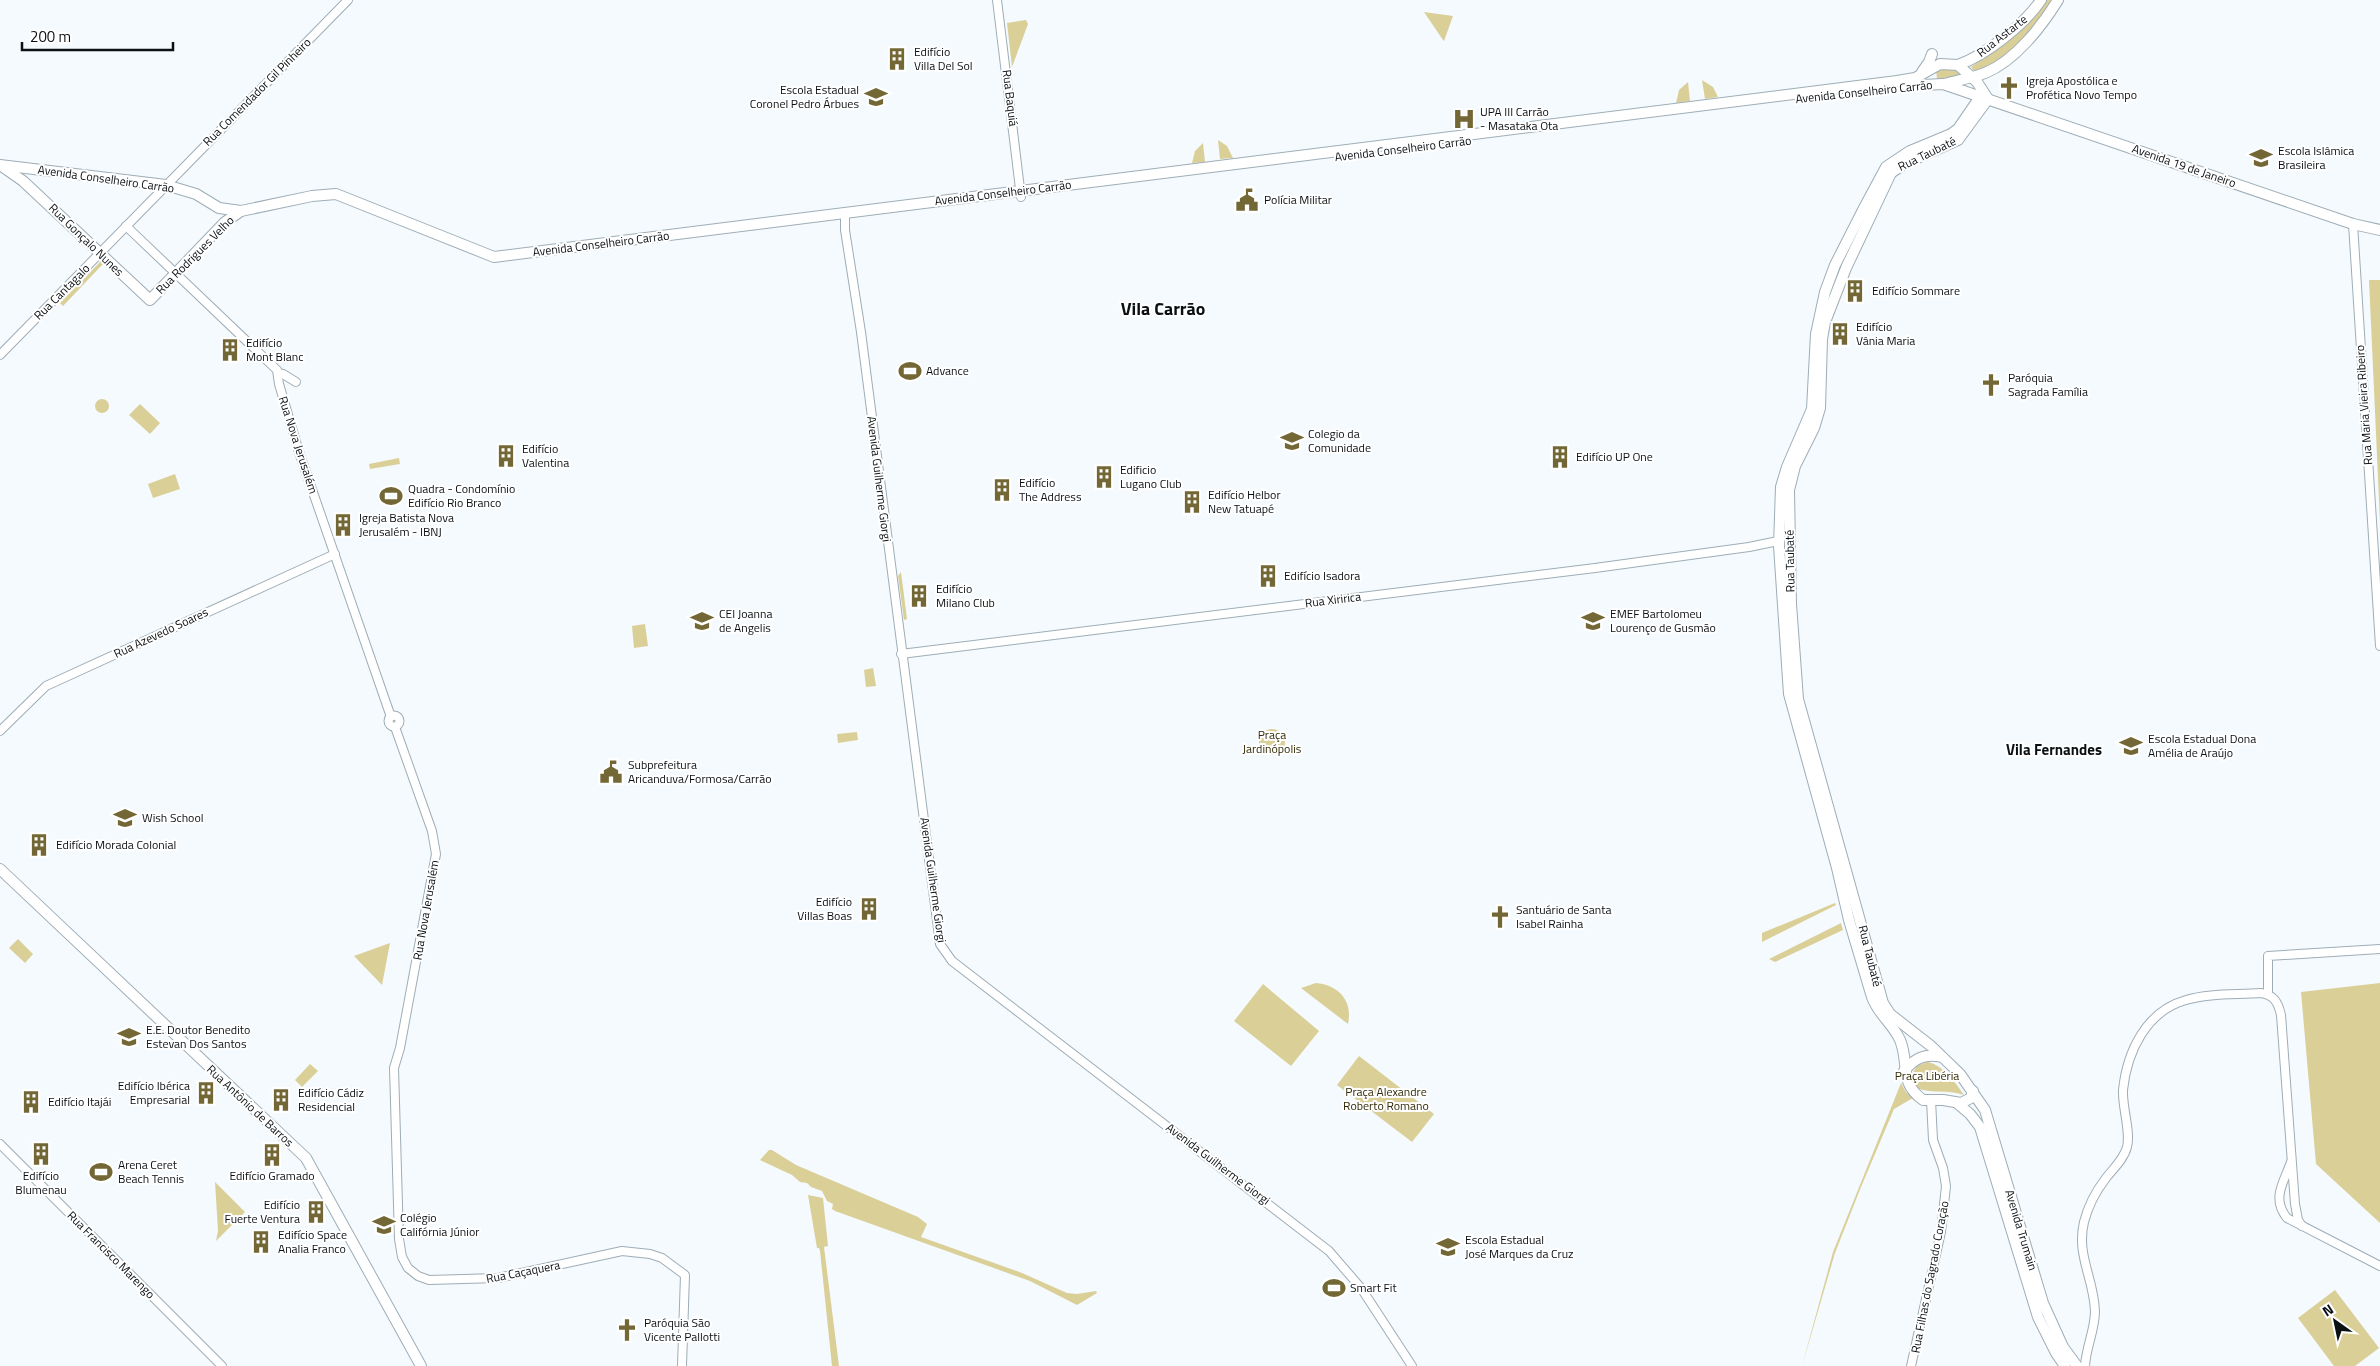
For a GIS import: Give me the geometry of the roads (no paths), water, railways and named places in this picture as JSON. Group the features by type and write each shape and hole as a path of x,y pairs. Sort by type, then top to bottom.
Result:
{"main road":[{"name":"Rua Astarte","path":"1958,65 1972,59 2000,39 2029,16 2041,0"},
{"name":"Rua Astarte","path":"1943,84 1987,72 2012,55 2058,0"},
{"path":"2000,39 2012,45 2012,55"},
{"path":"1915,78 1927,66 1932,54"},
{"name":"Avenida Conselheiro Carrão","path":"1021,194 1915,78 1945,63 1958,65"},
{"path":"1958,65 1983,89 1984,98"},
{"path":"1932,69 1935,80 1943,84"},
{"name":"Avenida Conselheiro Carrão","path":"0,166 166,185 196,194 219,208 241,211 312,196 336,194 494,257 498,261 504,261 845,216 1908,85 1943,84 1984,98"},
{"name":"Avenida 19 de Janeiro","path":"1984,98 2353,224 2380,230"},
{"name":"Rua Taubaté","path":"1904,1071 1905,1055 1900,1040 1876,1007 1872,998 1792,710 1785,657 1786,584 1791,540 1787,504 1788,490 1795,466 1814,428 1820,408 1822,321 1891,173 1904,164 1958,140 1984,98"},
{"name":"Rua Taubaté","path":"1942,1057 1890,1014 1880,995 1859,913 1800,706 1786,584 1779,543 1779,508 1783,477 1812,409 1822,321 1832,274 1886,167 1910,151 1951,134 1958,129 1984,98"},
{"name":"Avenida Conselheiro Carrão","path":"0,166 12,172 23,181"},
{"path":"23,181 24,173 30,168"},
{"name":"Rua Gonçalo Nunes","path":"23,181 150,300"},
{"path":"219,208 225,222"},
{"name":"Rua Rodrigues Velho","path":"150,300 225,222 241,211"},
{"path":"1832,274 1837,272 1844,274"},
{"path":"1779,543 1784,538 1791,540"},
{"name":"Rua Antônio de Barros","path":"0,869 306,1158 421,1366"},
{"path":"1900,1040 1905,1025"},
{"path":"1926,1055 1942,1057 1973,1091 1968,1101 1923,1100 1915,1094 1908,1084 1904,1071 1917,1059 1926,1055"},
{"name":"Avenida Trumain","path":"1973,1091 1988,1118 2047,1314 2063,1347 2078,1366"},
{"name":"Avenida Trumain","path":"1957,1102 1980,1127 2038,1317 2056,1353 2065,1366"}],"street":[{"name":"Rua Comendador Gil Pinheiro","path":"166,185 348,0"},
{"name":"Rua Baquiá","path":"997,0 1021,194"},
{"name":"Rua Cantagalo","path":"0,355 166,185"},
{"name":"Avenida Guilherme Giorgi","path":"845,216 940,944 952,961 1329,1250 1365,1293 1412,1366"},
{"name":"Rua Maria Vieira Ribeiro","path":"2353,224 2380,646"},
{"path":"126,226 275,368 278,373 296,382"},
{"name":"Rua Nova Jerusalém","path":"278,373 279,384 299,452 391,717 389,723 395,727 432,831 436,854 400,1048 394,1068"},
{"name":"Rua Xiririca","path":"901,654 1595,568 1779,543"},
{"name":"Rua Azevedo Soares","path":"0,731 46,686 335,554"},
{"path":"2268,994 2268,956 2380,949"},
{"path":"2078,1366 2094,1331 2095,1311 2093,1293 2083,1263 2083,1228 2089,1205 2127,1146 2123,1091 2129,1064 2139,1039 2154,1018 2181,1001 2197,997 2268,994 2277,1002 2281,1014 2295,1204 2298,1220 2302,1226"},
{"name":"Rua Caçaquera","path":"394,1068 400,1250 408,1268 418,1276 440,1280 493,1279 613,1253 632,1251 662,1258 685,1275 682,1366"},
{"name":"Rua Filhas do Sagrado Coração","path":"1911,1366 1941,1232 1946,1177 1933,1140 1931,1100"},
{"name":"Rua Francisco Marengo","path":"0,1144 222,1366"},
{"path":"2292,1161 2280,1186 2279,1203 2284,1214 2290,1221 2380,1266"},
{"path":"2280,1186 2288,1185 2294,1194"},
{"path":"2284,1214 2295,1204"}],"place":[{"name":"Edifício Villa Del Sol","path":"897,59"},
{"name":"Igreja Apostólica e Profética Novo Tempo","path":"2009,88"},
{"name":"Escola Estadual Coronel Pedro Árbues","path":"876,97"},
{"name":"UPA III Carrão - Masataka Ota","path":"1464,119"},
{"name":"Escola Islâmica Brasileira","path":"2261,158"},
{"name":"Polícia Militar","path":"1247,200"},
{"name":"Edifício Sommare","path":"1855,291"},
{"name":"Edifício Vânia Maria","path":"1840,334"},
{"name":"Edifício Mont Blanc","path":"230,350"},
{"name":"Advance","path":"910,371"},
{"name":"Paróquia Sagrada Família","path":"1991,385"},
{"name":"Colegio da Comunidade","path":"1292,441"},
{"name":"Edifício Valentina","path":"506,456"},
{"name":"Edifício UP One","path":"1560,457"},
{"name":"Edificio Lugano Club","path":"1104,477"},
{"name":"Edifício The Address","path":"1002,490"},
{"name":"Quadra - Condomínio Edifício Rio Branco","path":"391,496"},
{"name":"Edifício Helbor New Tatuapé","path":"1192,502"},
{"name":"Igreja Batista Nova Jerusalém - IBNJ","path":"343,525"},
{"name":"Edifício Isadora","path":"1268,576"},
{"name":"Edifício Milano Club","path":"919,596"},
{"name":"CEI Joanna de Angelis","path":"702,621"},
{"name":"EMEF Bartolomeu Lourenço de Gusmão","path":"1593,621"},
{"name":"Escola Estadual Dona Amélia de Araújo","path":"2131,746"},
{"name":"Subprefeitura Aricanduva/Formosa/Carrão","path":"611,772"},
{"name":"Wish School","path":"125,818"},
{"name":"Edifício Morada Colonial","path":"39,845"},
{"name":"Edifício Villas Boas","path":"869,909"},
{"name":"Santuário de Santa Isabel Rainha","path":"1500,917"},
{"name":"E.E. Doutor Benedito Estevan Dos Santos","path":"129,1037"},
{"name":"Edifício Ibérica Empresarial","path":"206,1093"},
{"name":"Edifício Cádiz Residencial","path":"281,1100"},
{"name":"Edifício Itajái","path":"31,1102"},
{"name":"Edifício Blumenau","path":"41,1154"},
{"name":"Edifício Gramado","path":"272,1155"},
{"name":"Arena Ceret Beach Tennis","path":"101,1172"},
{"name":"Edifício Fuerte Ventura","path":"316,1212"},
{"name":"Colégio Califórnia Júnior","path":"384,1225"},
{"name":"Edifício Space Analia Franco","path":"261,1242"},
{"name":"Escola Estadual José Marques da Cruz","path":"1448,1247"},
{"name":"Smart Fit","path":"1334,1288"},
{"name":"Paróquia São Vicente Pallotti","path":"627,1330"}],"district":[{"name":"Vila Carrão","path":"1163,309"},
{"name":"Vila Fernandes","path":"2054,750"}],"park label":[{"name":"Praça Jardinópolis","path":"1272,742"},
{"name":"Praça Libéria","path":"1927,1076"},
{"name":"Praça Alexandre Roberto Romano","path":"1386,1099"}]}
